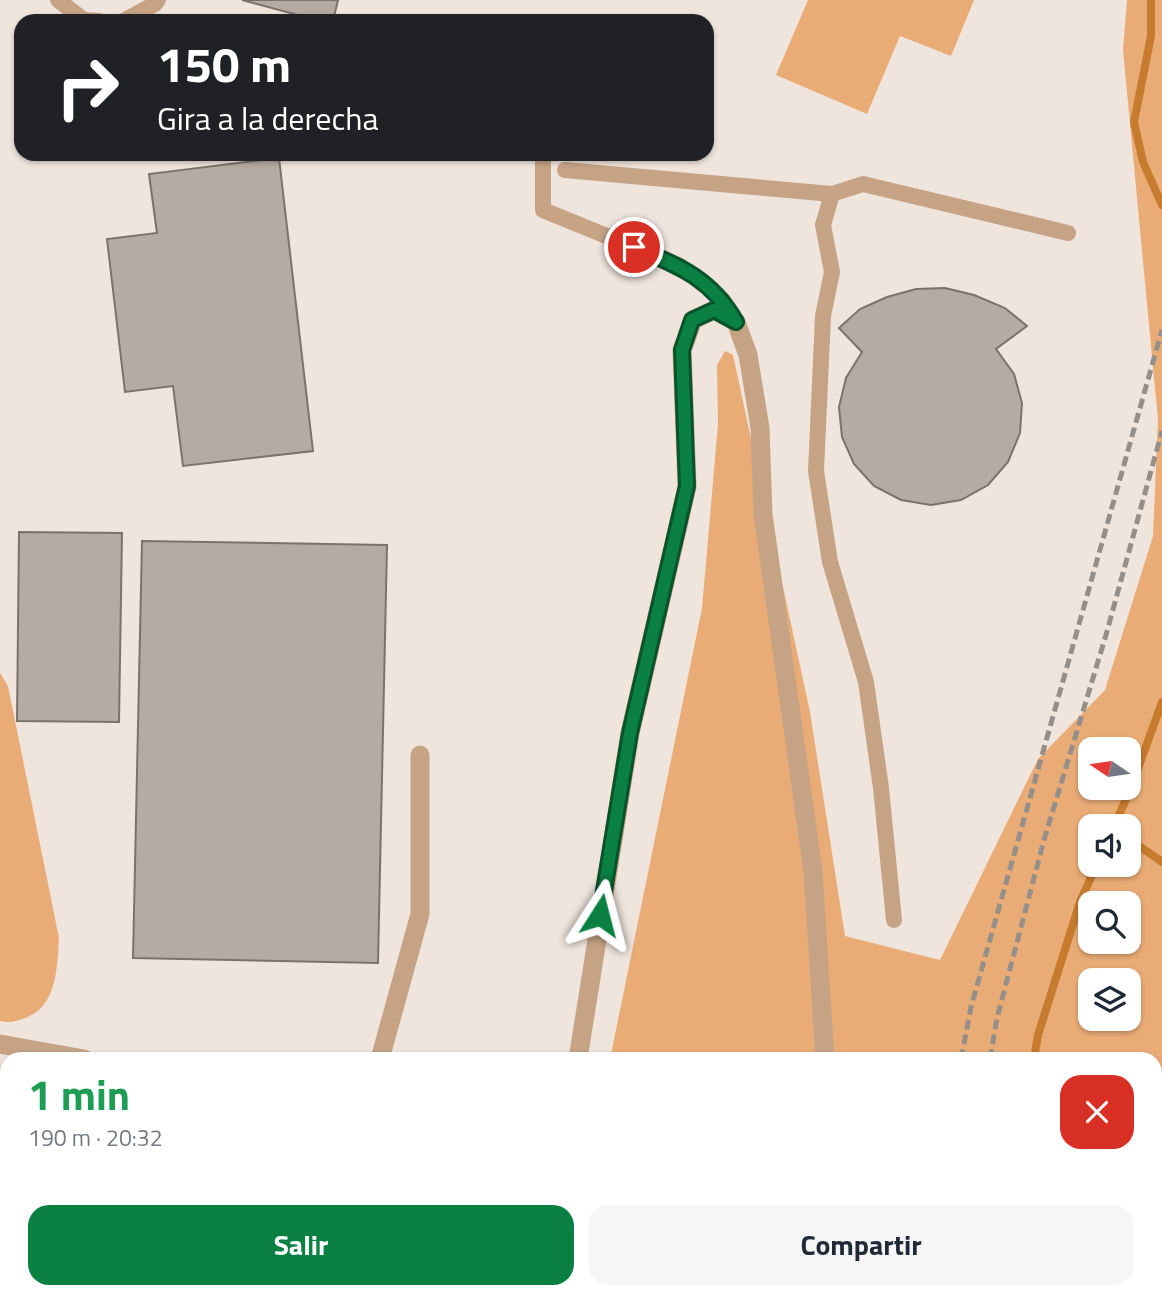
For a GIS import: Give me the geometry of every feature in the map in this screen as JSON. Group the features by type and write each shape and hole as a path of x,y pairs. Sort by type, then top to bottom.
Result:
{"street":[{"path":"579,1052 630,733 687,486 682,350 692,320 714,310 736,322 748,355 761,428 763,514 813,871 825,1052"},
{"path":"382,1052 420,914 420,755"},
{"path":"0,1044 45,1052"}],"lane":[{"path":"58,0 76,14"},
{"path":"136,14 158,0"},
{"path":"543,161 543,210 680,266 723,300 736,322"},
{"path":"565,170 832,194 863,184 1068,233"},
{"path":"832,194 823,225 832,272 823,316 816,471 830,562 866,682 881,788 894,920"}],"shaded area":[{"path":"808,0 974,0 951,56 900,36 867,114 776,75"},
{"path":"1127,0 1162,0 1162,1052 611,1052 702,608 718,424 717,365 725,351 733,355 810,712 845,936 940,960 1038,759 1105,690 1153,536 1158,420 1123,50"},
{"path":"0,673 8,686 59,938 56,975 49,997 34,1014 9,1022 0,1021"}],"building":[{"path":"242,0 338,0 335,14 294,14"},
{"path":"255,161 279,161 313,451 183,466 173,386 125,392 107,239 157,233 149,174"},
{"path":"945,288 974,295 1005,308 1027,326 996,349 1014,374 1022,403 1020,433 1008,462 988,485 961,500 931,505 901,500 874,486 854,464 842,437 839,407 846,378 862,352 839,328 860,309 887,297 916,289"},
{"path":"19,532 122,533 119,722 17,721"},
{"path":"142,541 387,545 378,963 133,958"}],"waterway":[{"path":"1151,0 1151,36 1134,122 1143,162 1162,205"},
{"path":"1119,814 1162,702"},
{"path":"1141,847 1162,862"},
{"path":"1035,1052 1038,1035 1080,902 1091,877"}],"railway":[{"path":"962,1052 971,1007 1162,330"},
{"path":"991,1052 997,1018 1044,840 1106,635 1162,431"}],"route":[{"path":"600,915 630,733 687,486 682,350 692,320 714,310 736,322 723,300 706,285 680,266 634,247"}]}
